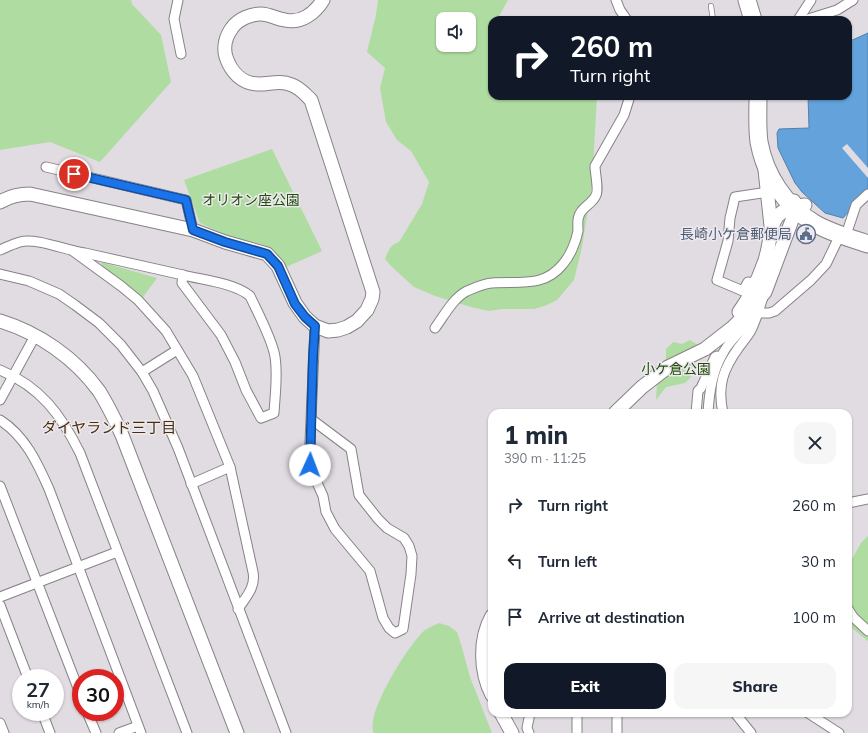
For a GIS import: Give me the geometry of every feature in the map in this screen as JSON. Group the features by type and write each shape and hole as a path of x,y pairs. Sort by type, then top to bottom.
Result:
{"highway":[{"path":"747,0 752,16"},
{"path":"756,0 761,16"},
{"path":"758,100 759,141 764,162 781,194 800,206"},
{"path":"767,100 768,141 772,157 788,188 800,206 813,223 844,232 868,236"},
{"path":"844,232 868,244"}],"street":[{"path":"178,0 174,19 181,54"},
{"path":"0,202 6,198 30,194 193,230 225,242 267,254 278,266 295,304 305,317 315,326 328,331 348,327 357,321 367,310 372,299 373,292 311,100 302,91 292,85 282,82 251,84 241,79 235,74 228,64 225,47 228,34 233,26 248,16 261,14 287,21 300,20 311,14 323,0"},
{"path":"616,0 624,16"},
{"path":"801,16 811,0"},
{"path":"818,16 837,10 853,0"},
{"path":"434,328 457,298 466,292 491,283 510,283 545,279 563,264 577,237 579,216 582,210 594,200 597,194 595,166 624,115 629,100"},
{"path":"722,409 720,392 723,376 729,362 750,333 758,314 760,287 771,226 764,162"},
{"path":"46,167 186,200 193,230"},
{"path":"760,287 748,282 743,291 717,280 728,241 734,197 768,192"},
{"path":"708,409 708,397 722,354 742,329 758,314 775,311 811,280 826,264 844,232 856,205 868,194"},
{"path":"771,226 777,217 784,211 800,206"},
{"path":"620,409 642,387 668,367 709,346 760,287 800,206"},
{"path":"0,250 21,242 29,241 55,245 73,251 85,253 183,275 234,287 243,291 250,296 276,357 274,413 260,418 221,335 182,283 183,275"},
{"path":"73,251 138,300 166,332 193,376 230,467 254,580 253,586 238,609"},
{"path":"0,274 35,284 59,294 99,323 120,345 142,372 162,410 286,733"},
{"path":"0,321 35,336 67,357 98,391 114,417 125,441 236,733"},
{"path":"311,419 351,449 359,495 378,519 387,528 404,538 409,546 412,556 411,574 403,629 395,632 389,628 383,618 370,571 335,529 326,512 323,496 310,465 311,419 315,326"},
{"path":"0,400 35,336"},
{"path":"709,346 722,354"},
{"path":"142,372 177,350"},
{"path":"696,409 698,391 701,388 715,357 722,354"},
{"path":"0,370 14,376 30,386 44,399 69,431 80,453 187,733"},
{"path":"0,420 8,425 23,441 38,464 49,489 139,729 119,733"},
{"path":"191,484 230,467"},
{"path":"0,486 72,673"},
{"path":"852,501 868,499"},
{"path":"0,597 117,552"},
{"path":"0,604 25,669"},
{"path":"852,615 868,631"},
{"path":"488,624 483,650 483,672 488,685"},
{"path":"503,717 512,733"},
{"path":"529,717 527,728 529,733"},
{"path":"577,717 577,733"},
{"path":"617,717 617,733"},
{"path":"738,717 750,733"},
{"path":"814,717 839,733"},
{"path":"45,721 50,733"},
{"path":"91,721 96,733"},
{"path":"0,723 4,733"}],"lane":[{"path":"711,6 712,16"}],"green space":[{"path":"0,0 131,0 132,4 161,35 171,82 100,162 50,142 0,150"},
{"path":"378,0 508,0 499,16 488,16 488,100 597,100 592,184 582,247 574,280 557,300 534,309 502,309 489,311 471,307 435,296 414,287 385,259 391,247 399,242 422,204 429,182 411,151 397,140 386,122 380,88 385,68 367,52"},
{"name":"オリオン座公園","path":"272,149 322,251 286,267 275,252 264,245 230,237 200,223 184,180"},
{"path":"101,262 157,278 143,297 103,267"},
{"name":"小ケ倉公園","path":"690,340 698,345 692,363 691,377 685,383 666,387 656,400 658,370 666,358 666,349 673,342 682,344"},
{"path":"868,536 868,641 852,628 852,559 861,543"},
{"path":"439,623 449,626 457,632 470,677 492,733 374,733 373,724 376,711 390,679 418,637 425,630"}],"water":[{"path":"868,33 868,189 843,218 825,213 802,192 795,183 778,148 777,133 779,129 809,128 808,100 852,100 852,40"}],"pier":[{"path":"847,144 868,168 868,178 842,148"}],"place":[{"name":"長崎小ケ倉郵便局","path":"806,234"}],"district":[{"name":"ダイヤランド三丁目","path":"109,428"}],"route":[{"path":"74,174 186,200 193,230 225,242 267,254 273,259 278,266 295,304 305,317 315,326 310,465"}]}
